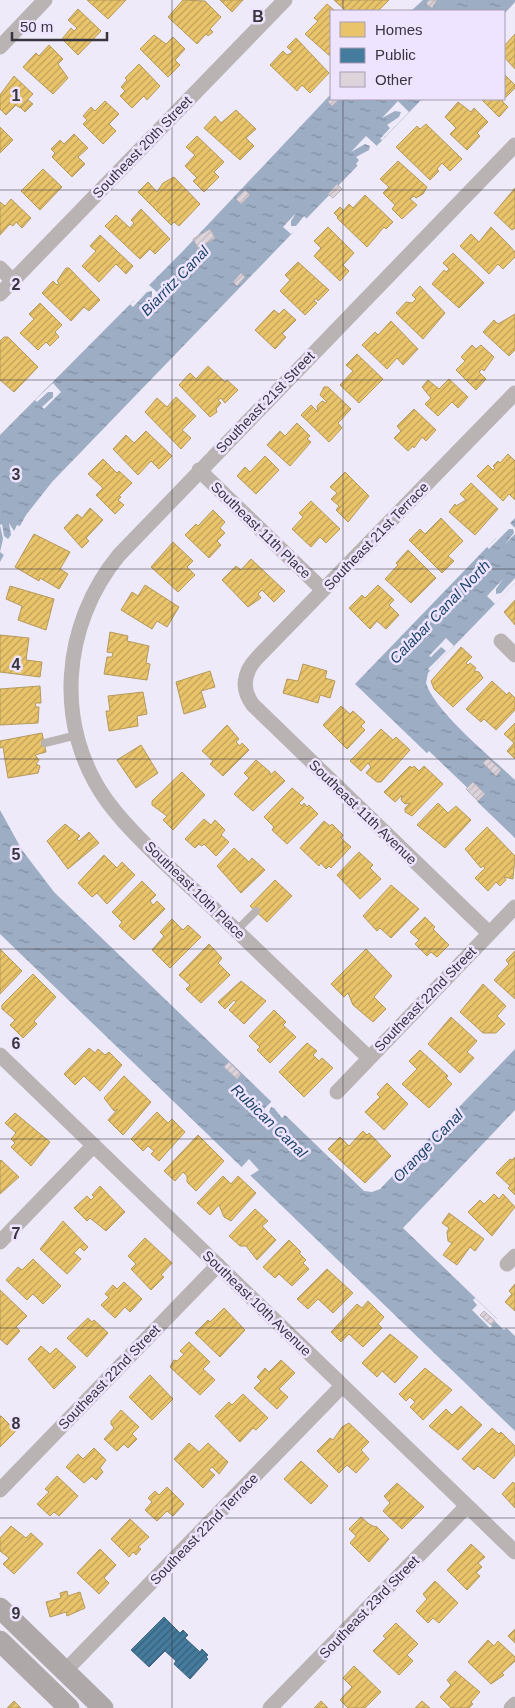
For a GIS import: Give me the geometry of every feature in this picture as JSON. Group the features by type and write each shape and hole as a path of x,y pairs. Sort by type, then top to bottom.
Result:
{"main road":[{"path":"1,1610 103,1708"},
{"path":"0,1641 69,1708"}],"street":[{"path":"0,47 45,0"},
{"name":"Southeast 20th Street","path":"0,294 284,0"},
{"name":"Southeast 21st Street","path":"70,691 75,644 87,608 100,582 119,555 199,470 515,145"},
{"path":"0,268 13,281"},
{"name":"Southeast 21st Terrace","path":"244,685 246,673 252,663 515,392"},
{"name":"Southeast 11th Place","path":"199,470 323,590"},
{"path":"501,641 515,654"},
{"name":"Southeast 11th Avenue","path":"244,685 246,695 253,705 489,933"},
{"name":"Southeast 10th Place","path":"70,691 77,735 95,782 113,809 369,1058"},
{"name":"Southeast 22nd Street","path":"336,1092 515,907"},
{"name":"Southeast 10th Avenue","path":"0,1055 515,1552"},
{"path":"0,1242 94,1145"},
{"name":"Southeast 22nd Street","path":"0,1490 218,1265"},
{"name":"Southeast 22nd Terrace","path":"65,1671 342,1386"},
{"name":"Southeast 23rd Street","path":"270,1708 467,1506"},
{"path":"511,1708 515,1704"}],"lane":[{"path":"45,743 77,735"},
{"path":"237,930 256,911"}],"water":[{"path":"423,0 515,0 505,13 505,10 412,10"},
{"name":"Biarritz Canal","path":"330,95 330,100 421,100 52,482 26,515 0,562 0,435 182,252"},
{"name":"Calabar Canal North","path":"515,518 515,583 428,673 426,683 431,695 452,721 515,780 515,838 355,684"},
{"path":"0,810 22,850 54,892 364,1191 372,1192 380,1189 515,1049 515,1110 403,1228 515,1336 515,1431 0,934"}],"pier":[{"path":"398,101 409,112 382,140 380,139 390,128 387,125 399,117 401,112 395,111 382,118"},
{"path":"366,136 377,146 359,167 356,164 359,160 356,157 369,150 370,146 365,144 351,152"},
{"path":"296,213 291,221 291,226 296,226 304,216 308,220 291,234 283,227"},
{"path":"149,285 159,294 143,310 141,308 152,297 152,291 147,292 133,307 130,304 134,301 132,299"},
{"path":"53,383 61,392 44,409 42,407 53,397 53,392 48,392 37,402 35,400"},
{"path":"9,523 14,531 17,525 20,526 12,546 10,545 4,555 0,552 3,539 0,525 2,524 4,536 8,539 11,535"},
{"path":"510,523 515,528 515,534 505,544 514,533 513,529 509,529 489,549 487,547 496,538 494,536"},
{"path":"515,578 515,583 495,604 487,596 503,579 496,589 496,594 501,593"},
{"path":"446,638 454,646 430,671 428,669 446,651 441,647 431,657 429,656"},
{"path":"429,751 479,799 477,802 467,792 465,793 436,762 434,764 425,755"},
{"path":"273,1100 287,1113 282,1118 271,1107 269,1112 278,1123 276,1124 264,1109"},
{"path":"249,1159 259,1170 248,1177 240,1169"},
{"path":"475,1298 497,1319 499,1317 508,1326 504,1330 484,1311 480,1315 492,1326 490,1328 472,1310 477,1305 473,1300"}],"building: Homes":[{"path":"87,0 126,0 108,19"},
{"path":"183,0 205,1 221,17 210,29 213,32 208,36 206,34 197,44 168,17"},
{"path":"220,0 243,0 232,12"},
{"path":"334,0 389,0 379,10 345,10"},
{"path":"327,4 334,10 330,10 330,56 305,34 318,21 314,18"},
{"path":"78,9 101,31 78,55 62,39 71,28 74,31 77,28 68,20"},
{"path":"515,34 515,69 505,58 505,45"},
{"path":"154,35 166,44 173,37 185,49 175,60 180,65 168,77 140,49"},
{"path":"296,38 329,73 310,93 302,85 297,91 270,65 283,51 287,55 293,52 287,47"},
{"path":"49,45 63,59 58,64 68,78 53,94 23,67 36,53 39,56"},
{"path":"139,64 160,86 147,100 144,96 132,108 120,96 125,91 121,87 127,80 125,78"},
{"path":"505,75 515,85 515,88 505,98"},
{"path":"14,76 33,94 20,108 16,105 6,115 0,109 0,95"},
{"path":"28,100 33,104 25,112 21,108"},
{"path":"482,100 503,100 508,107 499,117"},
{"path":"105,101 119,114 109,124 116,131 103,144 83,124 87,120 83,116 91,107 95,111"},
{"path":"458,102 471,112 474,108 488,122 477,133 480,136 467,150 450,134 456,128 445,117"},
{"path":"236,110 256,129 246,138 254,146 240,160 204,128 215,116 221,123"},
{"path":"426,124 462,159 450,171 442,163 437,169 439,171 430,180 396,147 417,126 420,129"},
{"path":"0,127 13,140 0,153"},
{"path":"74,134 88,148 78,157 85,164 72,177 52,157 55,153 51,149 60,140 64,144"},
{"path":"197,136 224,162 214,172 219,177 204,192 193,181 197,178 185,166 195,155 186,147"},
{"path":"398,161 427,187 423,194 410,199 417,205 402,219 392,209 395,205 383,193 389,187 380,179"},
{"path":"43,169 62,187 40,210 21,191"},
{"path":"174,177 200,204 179,226 174,222 171,225 138,192 148,182 157,192 163,183"},
{"path":"515,188 515,228 512,230 494,213"},
{"path":"365,195 393,222 386,229 384,227 367,247 337,218 349,204 353,208"},
{"path":"11,199 31,218 22,228 16,222 13,226 10,224 0,235 0,202 5,206"},
{"path":"340,207 344,211 338,217 334,213"},
{"path":"141,209 170,239 155,254 150,249 140,259 105,226 116,215 130,228 134,223 131,220"},
{"path":"328,227 354,253 343,265 349,271 340,281 314,256 321,248 314,241"},
{"path":"491,227 515,252 515,257 503,269 498,264 489,274 460,246 471,234 479,242"},
{"path":"100,235 133,266 126,274 116,264 99,282 82,266 96,251 90,246"},
{"path":"453,253 484,283 459,308 432,284 444,270 446,272 449,269 443,263"},
{"path":"298,262 329,290 318,301 316,298 314,301 317,303 305,315 280,291 290,280 285,275"},
{"path":"66,268 69,268 100,300 89,311 84,307 71,321 42,293 53,281 57,285 59,283 57,281"},
{"path":"420,286 445,313 423,339 396,313 406,302 412,303 416,299 412,295"},
{"path":"40,303 62,325 55,332 59,337 50,346 46,342 38,350 20,333 34,319 29,314"},
{"path":"284,309 296,320 282,334 286,337 275,349 255,330 274,310 279,314"},
{"path":"515,314 515,350 509,356 483,332 494,320 498,324"},
{"path":"391,321 418,349 403,365 397,358 387,369 362,345 375,332 378,335"},
{"path":"4,337 8,337 38,367 14,392 0,380 0,341"},
{"path":"472,345 476,349 481,345 494,357 484,371 482,369 479,372 486,379 476,390 456,370 465,361 461,357"},
{"path":"357,354 383,379 359,403 340,385 353,371 346,365"},
{"path":"208,366 225,382 227,380 238,390 225,403 221,398 218,400 221,403 216,409 217,412 210,417 179,385 190,373 196,379"},
{"path":"449,379 468,397 458,408 452,402 438,416 425,404 431,398 422,387 428,380 439,389"},
{"path":"324,387 328,387 351,409 338,423 342,428 329,442 301,415 311,405 318,412 317,406 322,401 327,402 320,395"},
{"path":"176,397 196,416 182,430 191,438 181,449 145,412 157,398 167,407"},
{"path":"414,409 436,430 426,441 422,437 414,448 413,446 408,451 394,438 401,431 397,426"},
{"path":"297,423 310,436 307,439 311,442 290,466 267,445 280,431 285,436"},
{"path":"146,431 172,456 159,469 151,461 138,475 113,449 126,435 134,443"},
{"path":"508,454 515,461 515,500 509,494 503,501 477,476 488,465 493,470 495,468 493,466 498,461 500,463"},
{"path":"265,456 279,470 256,494 237,476 245,467 250,472"},
{"path":"103,459 117,473 119,471 132,483 119,496 121,497 118,500 124,505 115,514 96,495 103,488 88,474"},
{"path":"345,472 369,496 348,522 336,510 339,506 331,499 337,493 330,487"},
{"path":"471,483 498,509 475,535 449,512 455,504 456,506 466,500 460,494"},
{"path":"311,501 340,529 326,543 320,537 311,547 292,529 303,517 299,513"},
{"path":"90,508 103,520 86,538 89,541 82,548 64,528 77,514 82,518"},
{"path":"213,510 225,522 220,528 225,533 217,541 221,545 209,558 185,535 196,524 198,526"},
{"path":"441,518 463,541 448,556 454,561 442,573 409,540 420,529 425,534"},
{"path":"34,534 70,552 60,569 68,574 59,589 40,578 39,581 15,567"},
{"path":"173,542 193,561 187,567 195,575 178,592 151,567"},
{"path":"408,550 436,578 411,603 385,579"},
{"path":"251,559 285,591 274,602 262,590 258,594 261,598 248,607 222,580 236,566 241,570"},
{"path":"145,585 179,607 167,627 157,621 152,629 121,610 132,592 138,596"},
{"path":"378,585 394,600 389,605 399,615 386,629 377,621 370,629 349,608 362,595 365,598"},
{"path":"10,586 54,599 46,630 18,620 22,606 6,599"},
{"path":"515,600 515,625 504,612"},
{"path":"110,632 128,636 127,641 149,646 146,663 150,664 147,680 104,674 107,657 112,657 113,653 107,652"},
{"path":"0,635 29,638 26,660 42,662 40,677 0,672"},
{"path":"461,647 472,657 466,663 468,665 470,663 476,668 474,671 479,672 483,678 453,707 434,689 431,681"},
{"path":"303,664 327,671 325,678 335,681 330,698 320,695 318,703 283,693 287,679 298,681"},
{"path":"210,671 215,687 201,691 206,707 184,714 176,682"},
{"path":"492,681 507,695 509,692 515,698 515,710 496,730 484,719 481,722 466,709"},
{"path":"40,686 41,703 35,703 36,707 39,707 38,723 0,725 0,689"},
{"path":"143,692 147,714 137,716 138,726 109,731 106,711 110,711 108,696"},
{"path":"341,706 350,714 353,711 365,722 361,726 365,730 347,749 323,725"},
{"path":"515,723 515,759 507,751 514,743 504,734"},
{"path":"227,725 239,739 236,742 240,746 242,743 249,750 223,776 210,764 213,761 202,751"},
{"path":"381,729 393,740 396,737 410,750 381,782 377,782 366,773 371,767 368,763 361,771 350,761"},
{"path":"42,733 46,752 35,755 39,760 36,764 40,766 38,773 8,778 3,747 0,748 0,741"},
{"path":"141,745 158,773 136,788 117,760"},
{"path":"256,760 270,772 270,775 275,771 285,781 253,811 234,794 249,778 244,773"},
{"path":"410,766 412,768 414,766 419,771 424,766 443,784 412,816 405,812 405,808 410,803 405,804 401,800 402,795 395,802 384,792"},
{"path":"182,772 205,795 173,830 163,820 167,816 152,805 152,801"},
{"path":"292,788 304,798 299,803 302,806 304,803 307,807 309,805 318,814 287,844 272,830 274,827 264,817"},
{"path":"438,803 448,813 456,806 471,820 445,848 417,825"},
{"path":"204,819 211,825 215,820 225,830 221,835 229,842 216,856 204,844 202,846 199,844 195,848 185,839"},
{"path":"324,821 330,826 332,824 343,835 341,838 351,847 331,868 329,866 326,869 321,863 319,866 300,848"},
{"path":"65,824 80,836 77,839 79,841 89,832 99,843 68,869 47,841"},
{"path":"487,827 515,856 513,879 504,877 506,880 500,886 496,882 488,891 475,878 485,868 483,866 481,868 465,849"},
{"path":"234,848 249,862 252,858 265,870 241,893 217,866"},
{"path":"359,852 373,865 370,868 381,879 360,899 337,875"},
{"path":"104,855 117,868 122,862 135,875 107,904 97,893 92,897 78,883"},
{"path":"275,880 292,896 267,922 250,906"},
{"path":"142,881 156,895 150,901 153,905 157,901 165,909 134,940 119,926 122,922 112,912"},
{"path":"391,885 419,909 391,938 380,928 377,931 363,916"},
{"path":"425,917 435,927 433,929 449,945 437,957 431,952 427,956 415,944 419,940 410,932"},
{"path":"172,919 183,930 188,925 201,937 170,968 152,950 164,936 160,932"},
{"path":"209,944 222,958 218,963 230,975 201,1003 186,989 190,985 179,975"},
{"path":"0,949 22,971 0,994"},
{"path":"366,949 392,976 374,997 386,1009 373,1022 353,1005 348,993 344,997 331,984"},
{"path":"515,951 515,999 494,980 509,964 506,960"},
{"path":"33,974 56,997 34,1021 37,1024 23,1038 10,1025 15,1020 2,1009 2,1005"},
{"path":"241,981 266,1001 244,1024 229,1010 236,1002 234,1000 225,1009 218,1002"},
{"path":"483,984 506,1006 497,1016 505,1024 496,1033 483,1033 460,1012"},
{"path":"274,1010 286,1022 283,1025 296,1037 270,1063 257,1050 260,1047 249,1036"},
{"path":"451,1017 477,1041 467,1052 474,1058 460,1073 428,1044"},
{"path":"307,1043 317,1051 313,1055 319,1061 322,1058 333,1068 304,1097 279,1072"},
{"path":"89,1048 95,1053 98,1049 105,1055 109,1052 122,1065 100,1091 84,1076 75,1085 64,1074"},
{"path":"420,1050 448,1076 446,1078 452,1084 429,1108 402,1084 417,1069 409,1061"},
{"path":"124,1076 151,1102 123,1135 108,1120 118,1109 114,1111 104,1098"},
{"path":"387,1083 408,1104 384,1130 365,1112 380,1097 377,1094"},
{"path":"157,1112 168,1123 172,1119 185,1132 159,1161 151,1154 154,1151 148,1146 143,1151 131,1139"},
{"path":"15,1113 50,1142 31,1166 11,1147 15,1143 11,1139 16,1133 5,1123"},
{"path":"363,1131 367,1135 369,1133 391,1156 365,1183 328,1149 340,1137 349,1146"},
{"path":"198,1135 224,1161 196,1191 187,1182 187,1176 183,1172 175,1181 164,1171"},
{"path":"515,1157 515,1195 508,1188 510,1186 496,1173 510,1159 512,1160"},
{"path":"0,1161 19,1177 0,1194"},
{"path":"223,1176 231,1184 238,1176 256,1193 231,1221 224,1217 219,1205 210,1215 197,1203"},
{"path":"100,1186 125,1212 106,1231 90,1218 87,1221 74,1208 87,1196 91,1200 94,1197 92,1195"},
{"path":"494,1194 499,1199 503,1194 515,1207 492,1236 468,1212 480,1200 484,1204"},
{"path":"255,1209 268,1221 262,1226 276,1240 257,1260 246,1246 240,1246 229,1236"},
{"path":"449,1213 484,1239 475,1251 470,1247 457,1265 443,1255 452,1243 448,1241 447,1232 449,1228 442,1223"},
{"path":"63,1221 88,1247 84,1251 80,1247 74,1253 81,1259 67,1274 40,1249"},
{"path":"145,1238 172,1263 161,1275 164,1277 151,1290 131,1269 136,1264 128,1256"},
{"path":"289,1240 301,1252 299,1253 306,1260 303,1263 309,1269 292,1286 279,1274 275,1278 263,1267"},
{"path":"33,1259 61,1286 43,1304 33,1294 27,1300 6,1280 18,1267 22,1270"},
{"path":"327,1269 353,1293 333,1313 318,1299 308,1309 297,1299"},
{"path":"124,1282 142,1299 130,1312 125,1307 115,1318 101,1305 109,1297 105,1294 113,1285 117,1289"},
{"path":"515,1284 515,1311 505,1302 512,1294 509,1291"},
{"path":"0,1290 27,1316 16,1327 20,1331 7,1345 0,1339"},
{"path":"368,1301 384,1317 378,1324 382,1328 363,1347 349,1334 341,1342 331,1332 357,1304 362,1308"},
{"path":"224,1308 245,1330 220,1357 195,1333"},
{"path":"88,1318 92,1322 94,1320 108,1333 87,1357 67,1338"},
{"path":"390,1334 418,1357 395,1383 382,1371 377,1377 362,1363"},
{"path":"189,1342 210,1362 203,1369 215,1380 200,1395 170,1367 174,1360 177,1361 184,1354 180,1351"},
{"path":"41,1346 50,1354 56,1348 76,1367 54,1389 28,1359"},
{"path":"281,1360 295,1373 279,1389 288,1397 277,1409 254,1388 261,1381 257,1377 265,1368 269,1372"},
{"path":"425,1368 452,1390 423,1420 410,1407 415,1402 410,1397 406,1401 399,1394"},
{"path":"150,1375 173,1399 152,1420 129,1397"},
{"path":"243,1394 268,1418 256,1430 253,1428 240,1442 215,1416 229,1402 232,1405"},
{"path":"461,1406 482,1425 458,1450 429,1426 446,1409 452,1415"},
{"path":"121,1410 139,1427 132,1434 137,1439 128,1448 124,1444 117,1451 104,1439 114,1428 111,1421"},
{"path":"0,1416 16,1431 0,1447"},
{"path":"349,1423 369,1442 361,1450 369,1459 356,1473 347,1465 339,1473 317,1451 330,1438 333,1440 342,1427"},
{"path":"492,1428 499,1434 501,1432 515,1446 515,1455 494,1479 478,1466 474,1470 462,1459"},
{"path":"189,1443 199,1452 208,1443 228,1462 219,1474 212,1467 209,1470 215,1475 203,1488 174,1459"},
{"path":"94,1448 106,1460 100,1468 103,1472 96,1480 92,1476 84,1483 66,1467 78,1454 83,1459"},
{"path":"301,1461 328,1486 311,1504 284,1479"},
{"path":"57,1476 78,1496 59,1516 54,1512 50,1516 37,1504 49,1492 45,1489"},
{"path":"513,1482 515,1484 515,1508 502,1494"},
{"path":"397,1483 424,1507 402,1529 383,1511 390,1503 384,1496"},
{"path":"167,1487 184,1504 173,1516 167,1511 157,1521 145,1510 152,1502 148,1498 155,1491 159,1495"},
{"path":"361,1517 369,1524 376,1526 389,1539 369,1562 350,1543 356,1536 349,1529"},
{"path":"130,1519 149,1537 138,1547 141,1549 136,1555 133,1552 129,1557 111,1539"},
{"path":"11,1526 26,1538 31,1533 43,1544 14,1574 3,1564 9,1558 0,1551 0,1538"},
{"path":"471,1544 485,1557 478,1563 482,1567 476,1573 480,1576 467,1590 447,1570"},
{"path":"100,1549 116,1565 104,1578 109,1583 99,1594 77,1573"},
{"path":"435,1581 458,1603 439,1623 433,1618 428,1623 416,1611 427,1599 423,1594"},
{"path":"67,1591 68,1596 80,1592 85,1608 67,1616 66,1612 50,1617 46,1602 61,1598 60,1593"},
{"path":"396,1623 418,1644 407,1655 413,1661 399,1675 373,1651 386,1638 383,1636"},
{"path":"515,1629 515,1643 508,1636"},
{"path":"488,1640 494,1646 498,1641 515,1657 515,1661 502,1673 504,1675 491,1684 468,1662"},
{"path":"354,1666 381,1692 365,1708 348,1708 340,1700 352,1687 343,1678"},
{"path":"455,1671 480,1692 471,1702 473,1704 469,1708 451,1708 440,1697 451,1685 447,1680"},
{"path":"14,1701 21,1708 7,1708"},
{"path":"321,1701 328,1708 314,1708"},
{"path":"422,1701 430,1708 415,1708"}],"building: Public":[{"path":"164,1617 180,1633 183,1630 188,1635 185,1638 200,1652 202,1649 208,1655 206,1657 208,1659 190,1679 174,1664 176,1661 165,1651 149,1667 131,1650"}],"building: Other":[{"path":"429,0 437,0 432,8 426,4"},
{"path":"330,99 338,100 332,106 328,102"},
{"path":"337,184 342,189 333,198 328,194"},
{"path":"245,190 250,195 241,204 236,199"},
{"path":"210,229 215,238 198,248 193,239"},
{"path":"241,273 245,277 237,286 233,282"},
{"path":"488,758 501,770 496,776 483,763"},
{"path":"473,782 485,794 478,801 466,789"},
{"path":"229,1062 241,1074 237,1079 224,1067"},
{"path":"484,1311 495,1321 491,1325 480,1315"}],"water label":[{"name":"Rubican Canal","path":"269,1121"},
{"name":"Orange Canal","path":"428,1146"}]}
